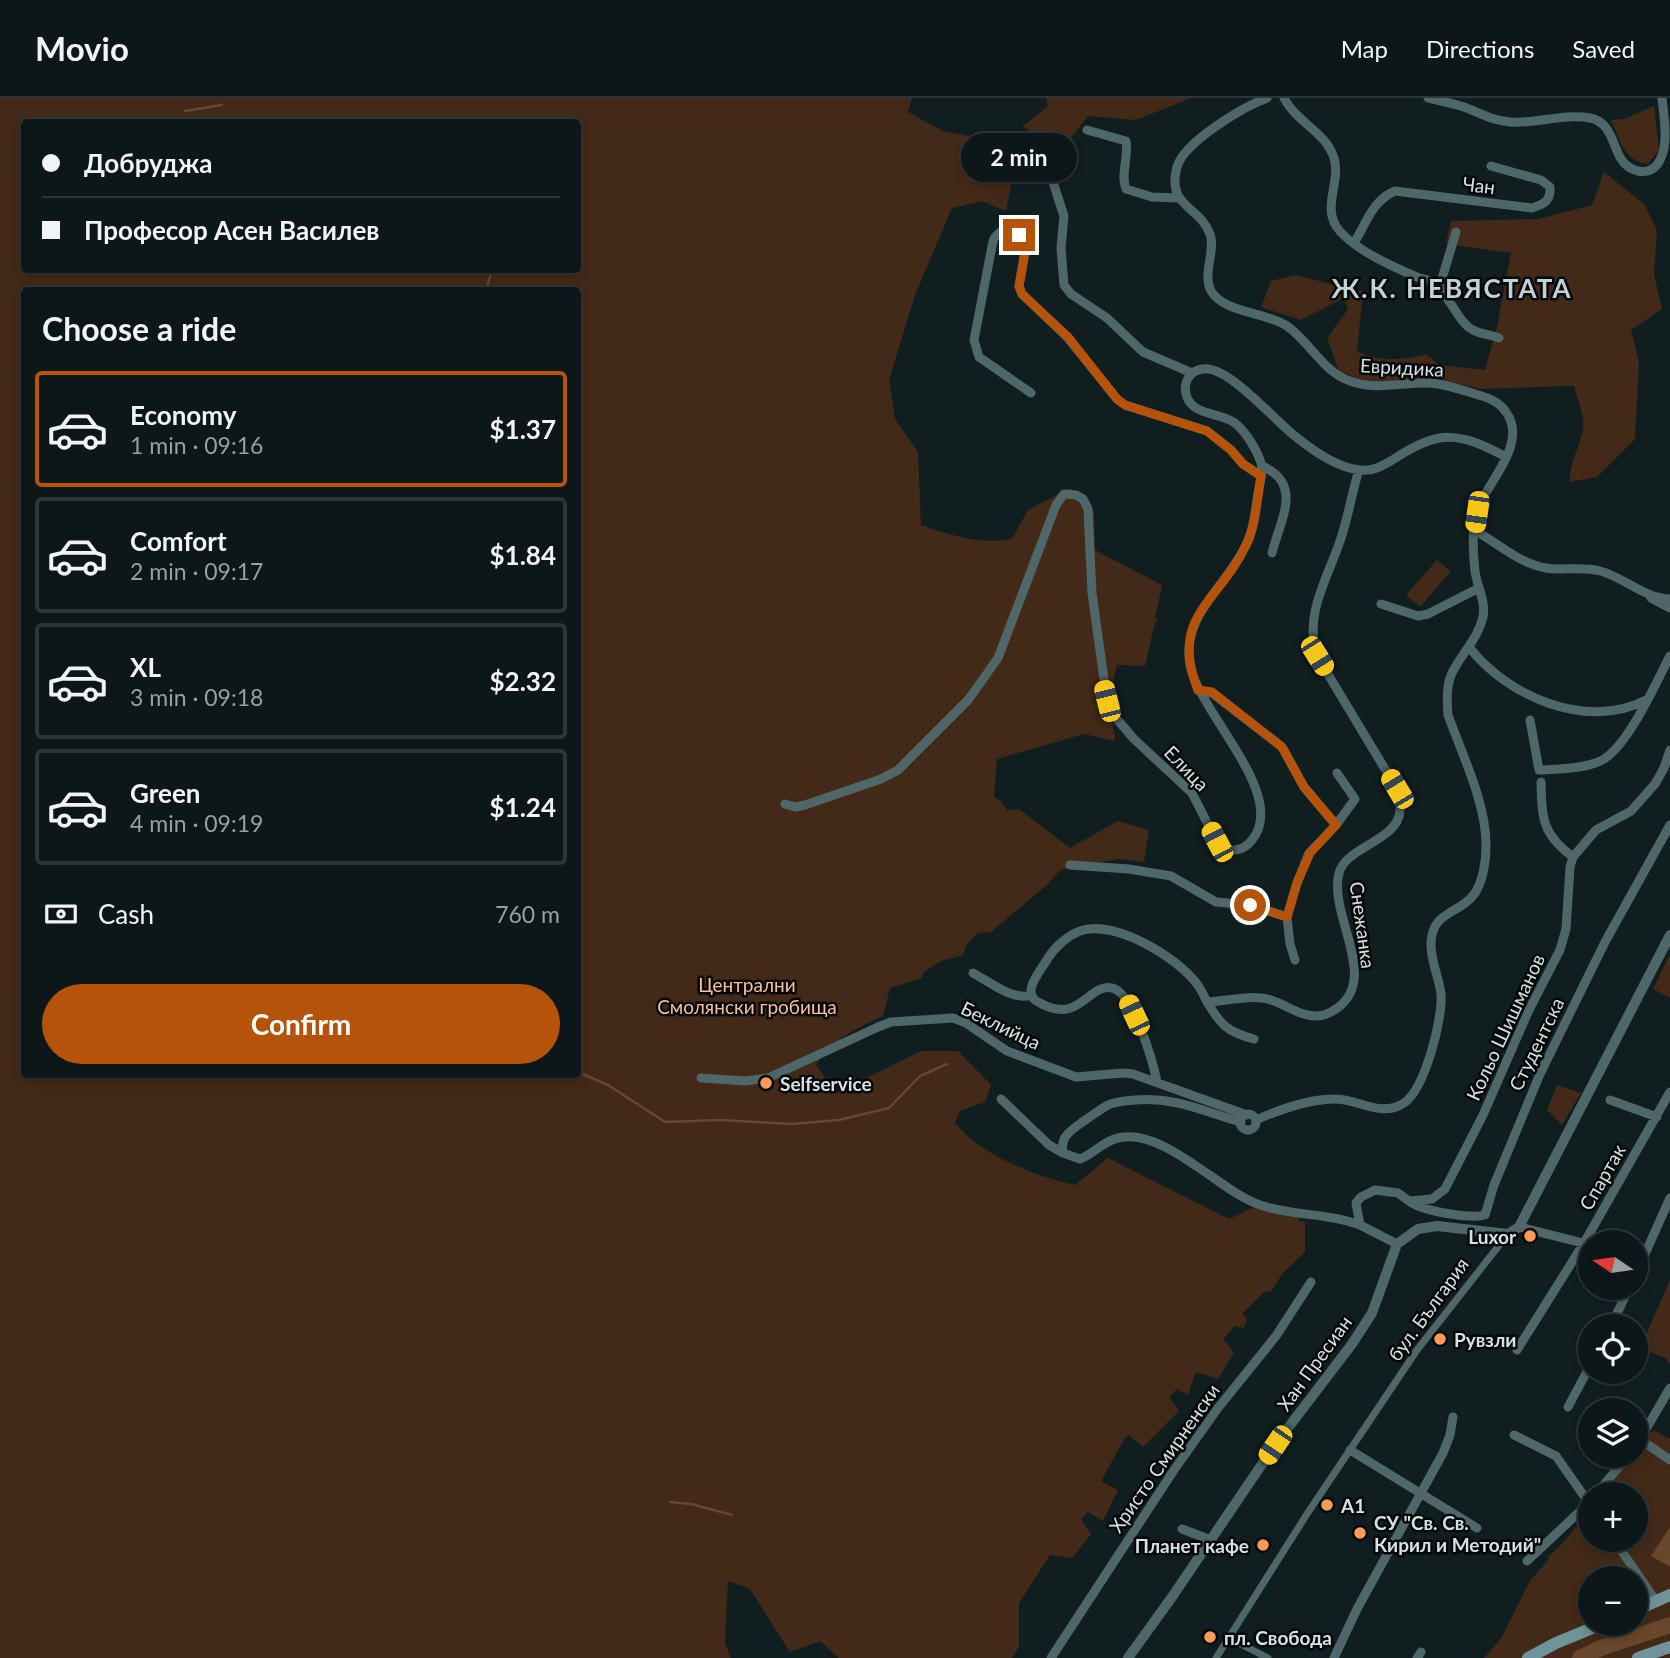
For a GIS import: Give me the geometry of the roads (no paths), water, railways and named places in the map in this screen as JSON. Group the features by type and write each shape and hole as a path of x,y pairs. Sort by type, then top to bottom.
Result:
{"main road":[{"path":"1648,1605 1670,1595"},
{"path":"1528,1658 1578,1634"},
{"path":"1638,1658 1670,1647"}],"street":[{"path":"1087,130 1126,141 1123,182 1126,189 1132,193 1153,197 1178,198 1175,174 1179,159 1191,146 1228,120 1267,98"},
{"path":"1284,98 1292,113 1321,136 1331,150 1336,164 1331,202 1332,218 1339,230 1354,243 1402,270 1433,282 1441,282 1456,232"},
{"path":"1428,98 1506,122 1592,118 1604,125 1621,159 1632,170 1647,172 1661,159 1665,146 1666,130 1661,98"},
{"path":"1042,148 1064,216 1061,248 1064,285 1071,294 1107,318 1143,352 1192,373"},
{"name":"Чан","path":"1354,243 1376,204 1384,195 1395,191 1532,208 1545,204 1550,187 1541,180 1491,166"},
{"name":"Евридика","path":"1178,198 1210,232 1210,290 1221,301 1286,325 1306,342 1331,370 1347,381 1367,386 1428,383 1448,385 1492,399 1506,411 1512,425 1514,439 1506,457"},
{"path":"1031,393 979,357 975,348 974,340 993,241 1003,230 1019,235 1026,246 1019,286 1022,294 1068,337 1117,399 1125,405 1207,431 1231,450 1243,464 1261,476"},
{"path":"1433,282 1472,330 1499,338"},
{"path":"1063,1153 1064,1137 1108,1105 1121,1101 1165,1099 1248,1119 1335,1099 1379,1110 1395,1107 1409,1098 1424,1072 1442,1006 1432,958 1431,941 1434,928 1444,915 1464,904 1475,892 1482,876 1486,850 1486,827 1448,715 1447,696 1452,674 1480,628 1483,615 1475,570 1474,530 1477,512 1486,491 1506,457 1487,447 1451,436 1429,439 1416,444 1383,466 1359,470 1340,464 1296,437 1216,370 1203,369 1192,373 1185,382 1184,390 1194,407 1235,423 1256,452 1262,466 1274,471 1286,487 1286,501 1272,554"},
{"name":"Елица","path":"785,804 795,807 805,805 881,779 903,765 942,729 975,692 998,658 1052,516 1064,494 1076,495 1083,499 1088,509 1091,593 1103,685 1111,709 1134,739 1192,793 1217,842 1224,848 1236,851 1247,845 1261,826 1259,800 1245,765 1198,690 1190,666 1190,636 1195,620 1206,602 1234,568 1248,543 1262,466"},
{"name":"Снежанка","path":"1208,1002 1270,999 1300,1014 1318,1017 1344,1004 1351,991 1356,971 1343,923 1338,874 1349,860 1388,832 1401,811 1397,789 1317,656 1313,643 1319,591 1335,557 1359,470"},
{"path":"1474,530 1531,564 1546,568 1601,571 1670,608"},
{"path":"1381,604 1418,616 1428,614 1479,589"},
{"path":"1641,591 1670,599"},
{"path":"1469,647 1480,662 1521,693 1539,701 1575,710 1621,709 1646,700"},
{"path":"1530,720 1539,770 1568,769 1600,762 1629,732 1670,656"},
{"path":"1198,690 1212,692 1282,747 1304,787 1336,825"},
{"path":"1541,782 1542,813 1546,830 1559,847 1573,857 1596,830 1631,811 1654,784 1664,768 1670,750"},
{"path":"1295,960 1287,917 1297,883 1310,853 1355,799 1337,773"},
{"name":"Студентска","path":"1409,1201 1420,1208 1480,1217 1485,1215 1494,1185 1540,1074 1605,942 1670,825"},
{"name":"Кольо Шишманов","path":"1409,1201 1432,1199 1445,1189 1483,1115 1529,1010 1560,950 1566,929 1573,857"},
{"path":"1070,865 1129,869 1171,876 1216,902 1250,905 1287,917"},
{"path":"1157,1082 1152,1058 1134,1015 1127,1000 1115,988 1100,991 1067,1010 1054,1010 1035,1001 1032,995 1033,983 1050,955 1066,939 1092,929 1122,934 1140,941 1179,966 1197,984 1220,1023 1254,1039"},
{"path":"1578,1242 1519,1227 1669,938"},
{"path":"973,972 1014,995 1032,995"},
{"name":"Беклийца","path":"701,1077 745,1081 768,1078 878,1027 891,1023 953,1018 967,1023 1007,1051 1076,1077 1123,1073 1157,1082 1248,1119"},
{"name":"Спартак","path":"1595,1230 1670,1092"},
{"path":"1001,1099 1049,1145 1080,1159 1114,1139 1137,1138 1194,1163 1247,1200 1261,1205 1343,1219 1399,1242 1418,1229 1437,1226 1508,1234"},
{"path":"1610,1100 1657,1117"},
{"path":"1360,1225 1356,1203 1361,1197 1375,1190 1398,1193 1409,1201"},
{"path":"1648,1243 1670,1198"},
{"name":"бул. България","path":"1216,1658 1307,1514 1439,1322 1484,1262 1508,1234 1519,1227"},
{"name":"Хан Пресиан","path":"1128,1658 1275,1445 1321,1386 1366,1321 1399,1242"},
{"name":"Спартак","path":"1517,1350 1578,1258"},
{"name":"Христо Смирненски","path":"1051,1658 1174,1470 1218,1408 1276,1336 1311,1282"},
{"path":"1568,1408 1581,1384"},
{"path":"1648,1427 1670,1388"},
{"path":"1334,1658 1357,1608 1443,1453 1453,1418"},
{"path":"1514,1436 1556,1455 1578,1486"},
{"path":"1648,1448 1670,1460"},
{"path":"1350,1450 1477,1528"},
{"path":"1606,1482 1618,1468"},
{"path":"1527,1561 1578,1514"},
{"path":"1182,1529 1211,1539"},
{"path":"1622,1552 1656,1601"},
{"path":"1229,1638 1268,1658"}],"waterway":[{"path":"185,111 222,105"},
{"path":"487,287 491,273"},
{"path":"581,1073 608,1085 665,1122 720,1120 792,1124 839,1120 889,1108 920,1076 947,1064"},
{"path":"670,1502 691,1504 732,1515"},
{"path":"1580,1658 1601,1648 1670,1625"}],"place":[{"name":"Selfservice","path":"766,1083"},
{"name":"Luxor","path":"1530,1236"},
{"name":"Рувзли","path":"1440,1339"},
{"name":"A1","path":"1327,1505"},
{"name":"СУ \"Св. Св. Кирил и Методий\"","path":"1360,1533"},
{"name":"Планет кафе","path":"1263,1545"},
{"name":"пл. Свобода","path":"1210,1637"}],"district":[{"name":"Ж.К. НЕВЯСТАТА","path":"1452,288"}],"park label":[{"name":"Централни Смолянски гробища","path":"747,995"}]}
